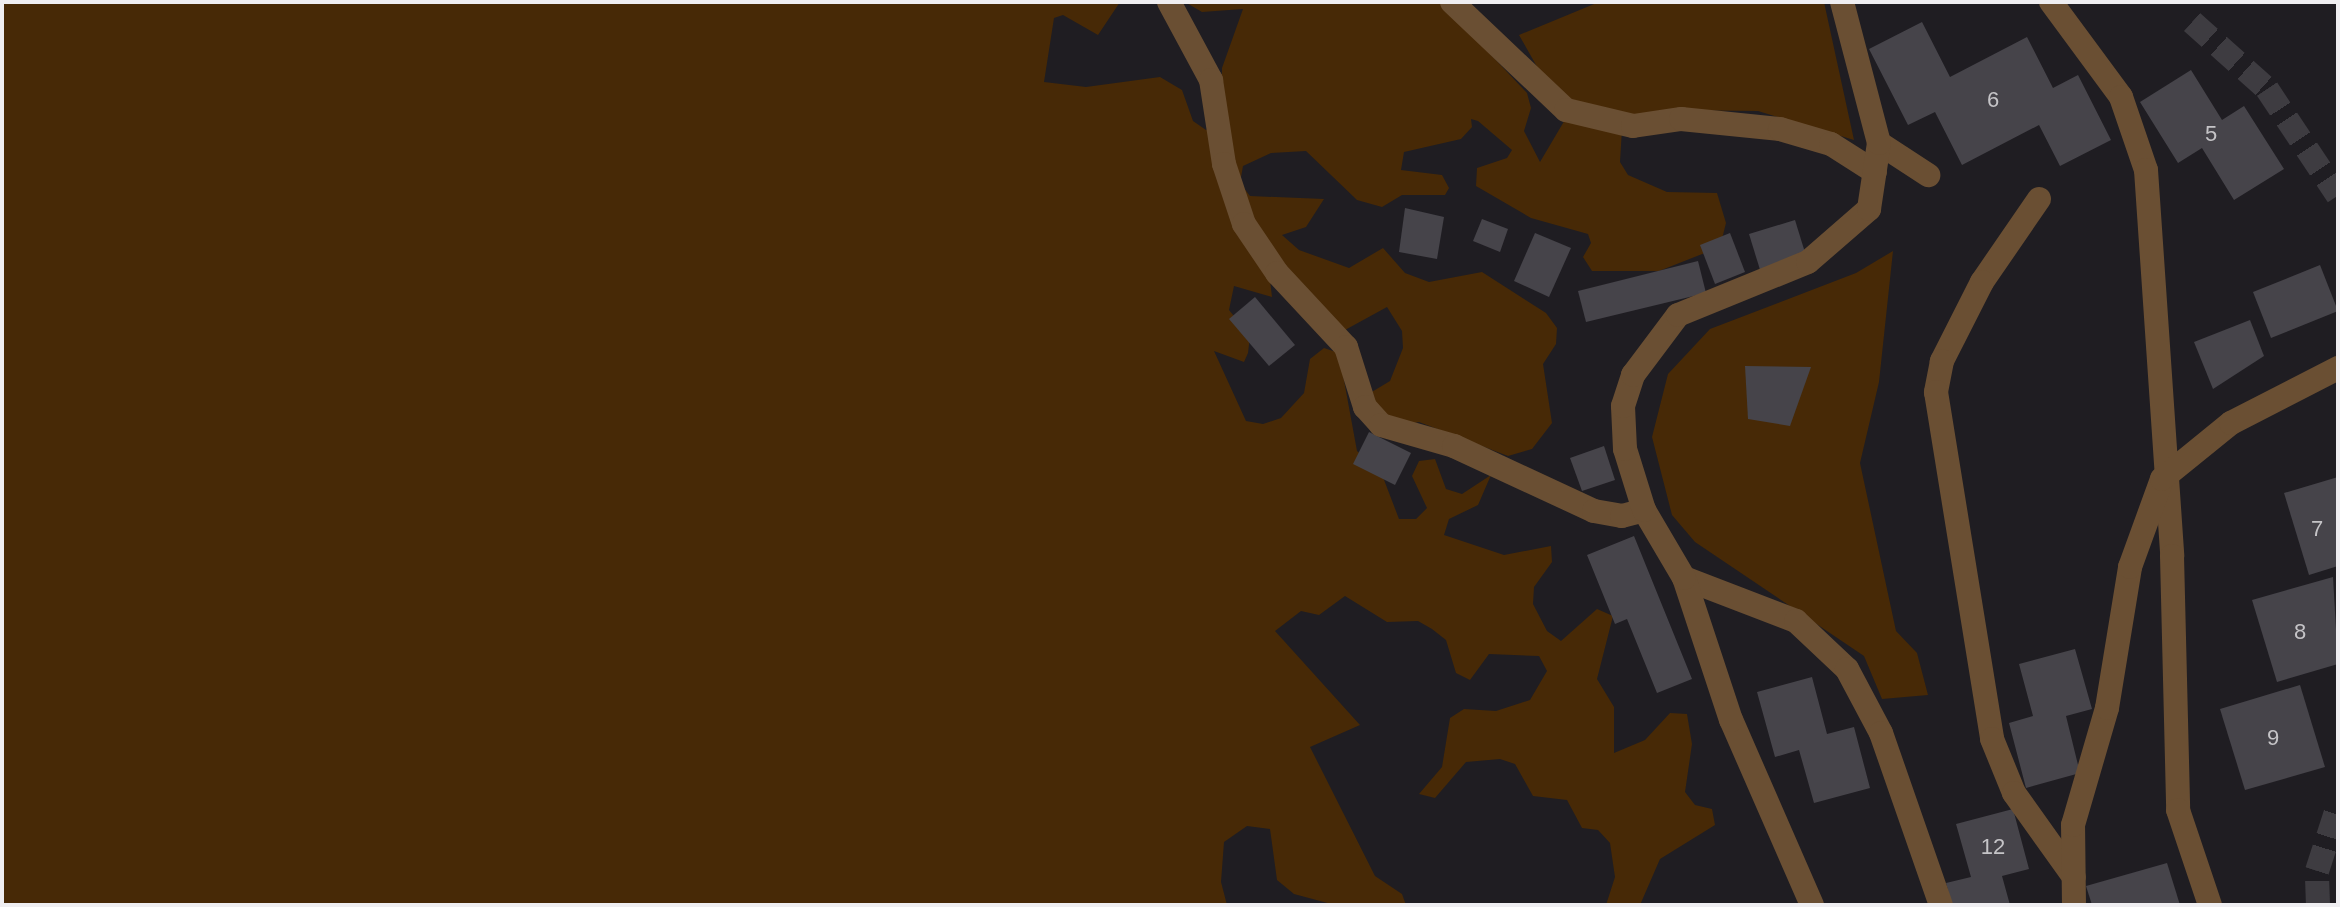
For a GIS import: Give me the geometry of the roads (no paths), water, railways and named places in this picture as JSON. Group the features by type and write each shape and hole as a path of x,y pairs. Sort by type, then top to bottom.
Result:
{"street":[{"path":"1169,2 1211,80 1224,164 1244,224 1277,273 1346,347 1365,407 1381,425 1454,446 1594,511 1622,516 1644,510"},
{"path":"1452,2 1566,110 1633,126 1681,119 1780,129 1831,144 1875,172"},
{"path":"1812,905 1731,720 1684,578 1644,510 1625,449 1623,406 1655,338 1678,315 1808,262 1869,209 1879,143 1842,2"},
{"path":"2051,2 2121,97 2146,170 2162,479 2172,556 2178,810 2210,905"},
{"path":"1879,143 1928,175"},
{"path":"2039,199 1982,282 1942,361 1936,392 1992,739 2014,793 2074,877"},
{"path":"2074,905 2073,825 2107,708 2130,567 2162,479 2231,423 2338,368"},
{"path":"1684,578 1796,621 1847,669 1881,733 1941,905"}],"tunnel":[{"path":"2192,22 2267,89 2338,196"},
{"path":"2318,905 2317,871 2338,806"}]}
